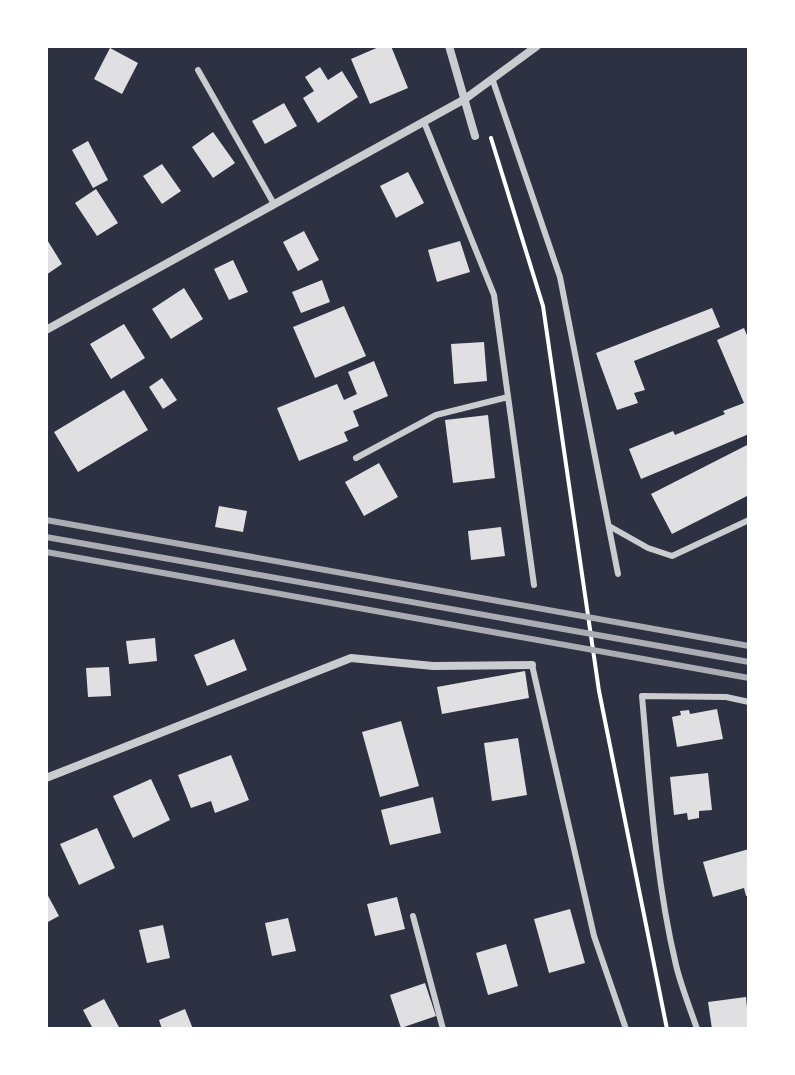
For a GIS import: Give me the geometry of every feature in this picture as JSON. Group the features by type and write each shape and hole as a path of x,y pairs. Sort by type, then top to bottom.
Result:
{"street":[{"path":"449,46 475,136"},
{"path":"46,330 465,99 537,46"},
{"path":"46,778 351,658 433,666 532,665"}],"lane":[{"path":"198,70 274,204"},
{"path":"493,81 560,277 618,574"},
{"path":"424,122 494,295 534,585"},
{"path":"356,458 436,415 508,397"},
{"path":"609,526 648,548 672,556 749,520"},
{"path":"532,665 594,936 626,1029"},
{"path":"697,1029 677,967 666,912 654,833 642,696 726,697 749,702"},
{"path":"413,916 443,1029"}],"path":[{"path":"488,128 543,306 599,691 667,1029"}],"building":[{"path":"381,46 391,46 408,88 370,104 351,59"},
{"path":"110,48 138,63 122,94 94,79"},
{"path":"320,67 328,80 342,71 358,97 318,123 303,98 314,91 305,77"},
{"path":"284,103 297,126 265,144 252,121"},
{"path":"213,132 235,163 213,178 192,147"},
{"path":"88,141 108,180 93,188 72,150"},
{"path":"162,164 181,191 162,204 143,176"},
{"path":"408,172 424,203 396,218 380,186"},
{"path":"96,189 118,223 97,236 75,203"},
{"path":"304,231 319,260 298,271 283,242"},
{"path":"46,238 62,264 46,275"},
{"path":"460,241 470,272 437,282 428,250"},
{"path":"233,260 248,292 229,300 214,269"},
{"path":"322,280 330,302 301,313 292,292"},
{"path":"184,288 203,319 171,339 152,309"},
{"path":"344,306 366,356 315,378 293,327"},
{"path":"712,308 720,327 634,361 645,390 634,393 638,403 617,410 596,353"},
{"path":"124,324 145,358 111,379 90,344"},
{"path":"744,328 749,340 749,434 641,479 629,449 673,431 675,435 744,403 717,340"},
{"path":"484,342 487,381 454,384 451,344"},
{"path":"374,361 388,396 353,411 359,426 344,432 348,441 299,461 277,408 337,384 344,400 357,394 348,372"},
{"path":"162,378 177,400 163,409 149,387"},
{"path":"124,390 148,430 78,472 54,432"},
{"path":"488,415 495,478 453,483 445,420"},
{"path":"749,444 749,495 672,534 651,494"},
{"path":"379,463 398,497 364,516 345,482"},
{"path":"219,506 247,511 243,532 215,527"},
{"path":"501,527 505,556 471,560 468,531"},
{"path":"155,638 157,661 129,664 126,641"},
{"path":"234,639 247,670 207,686 194,655"},
{"path":"109,667 111,696 88,697 86,668"},
{"path":"525,671 529,698 442,714 437,687"},
{"path":"717,709 723,739 677,747 672,717 681,715 680,711 689,710 690,714"},
{"path":"401,721 419,786 380,797 362,732"},
{"path":"518,738 527,795 492,801 484,743"},
{"path":"231,755 249,800 215,813 211,801 191,808 178,775"},
{"path":"708,773 712,810 699,811 699,818 688,820 687,813 674,815 670,777"},
{"path":"151,779 170,820 133,838 113,796"},
{"path":"433,797 441,833 390,845 381,810"},
{"path":"97,828 115,868 79,885 60,844"},
{"path":"749,849 749,895 746,896 744,888 713,897 703,862"},
{"path":"46,892 59,916 46,923"},
{"path":"397,897 405,929 375,936 367,904"},
{"path":"570,909 585,963 549,973 534,919"},
{"path":"288,918 296,951 272,956 265,923"},
{"path":"163,925 170,958 147,963 139,930"},
{"path":"506,944 518,986 488,995 476,953"},
{"path":"425,983 436,1016 401,1028 390,995"},
{"path":"746,997 749,1029 712,1029 708,1002"},
{"path":"104,999 120,1029 93,1029 83,1010"},
{"path":"185,1009 193,1029 162,1029 159,1020"}],"railway":[{"path":"46,520 749,646"},
{"path":"46,537 749,662"},
{"path":"46,552 749,678"}]}
